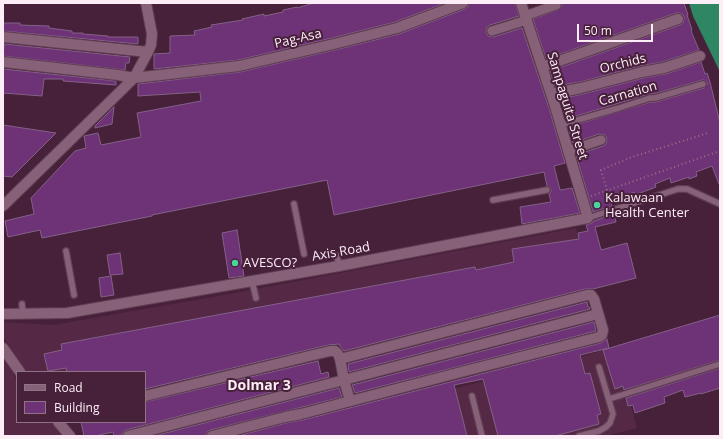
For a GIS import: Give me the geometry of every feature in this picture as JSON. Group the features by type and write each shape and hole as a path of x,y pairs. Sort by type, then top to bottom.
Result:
{"street":[{"path":"3,206 134,78 151,45 152,34 146,3"},
{"name":"Sampaguita Street","path":"521,3 551,94 588,218"},
{"name":"Pag-Asa","path":"3,62 134,78 239,66 286,56 397,28 459,4"},
{"path":"492,31 526,18 556,4"},
{"path":"542,67 678,18"},
{"path":"3,37 148,52"},
{"name":"Orchids","path":"551,94 664,68 700,56"},
{"path":"568,151 601,140"},
{"name":"Axis Road","path":"3,314 23,309 67,313 338,266 588,218"},
{"path":"212,436 599,337 602,335 603,330 594,299 591,295 587,295 340,359"},
{"path":"128,436 598,314"},
{"path":"3,348 19,371"},
{"path":"146,396 335,351 340,359 350,401"},
{"path":"59,423 70,436"}],"lane":[{"name":"Carnation","path":"560,125 703,84"},
{"path":"588,218 678,189 687,189 720,204"},
{"path":"493,200 547,190"},
{"path":"294,204 304,254"},
{"path":"66,251 74,295"},
{"path":"337,256 338,266"},
{"path":"252,281 256,298"},
{"path":"609,399 720,364"},
{"path":"579,436 599,431 606,427 610,423 613,414 599,367"},
{"path":"472,396 482,436"}],"path":[{"path":"607,190 600,170 632,157 708,133"},
{"path":"582,198 720,151"}],"shaded area":[{"path":"689,3 720,3 720,72 693,16"},
{"path":"576,228 589,281 146,372 24,371 3,336 3,322 53,325 235,293"},
{"path":"720,315 720,369 629,398 637,428 606,436 266,436 591,354"},
{"path":"3,356 16,378 16,423 51,423 62,436 3,436"}],"building":[{"path":"314,3 445,3 395,22 238,60 154,69 154,54 170,53 170,36 195,35 194,31 212,27 211,25 243,20 242,19 264,14 264,16 283,12 283,10"},
{"path":"469,3 515,3 519,16 490,25 487,27 486,32 488,36 493,37 522,28 549,108 565,163 554,166 560,190 572,188 580,213 522,224 520,207 551,202 549,194 551,189 547,186 544,172 334,215 327,180 42,238 40,230 8,237 5,221 34,214 31,198 75,151 86,148 84,136 98,133 101,145 141,137 137,113 201,101 200,92 138,96 138,84 240,72 335,50 399,34 465,9 468,7"},
{"path":"562,3 684,3 692,30 691,31 699,50 662,62 640,66 580,82 555,86 550,71 680,25 684,20 684,16 682,14 676,13 546,59 533,19 558,10 562,6"},
{"path":"3,23 49,26 49,28 72,31 72,33 83,33 108,37 138,37 138,44 3,31"},
{"path":"4,44 130,57 129,63 126,63 125,70 3,56"},
{"path":"701,62 705,74 707,73 710,82 720,123 720,184 712,166 696,172 697,176 689,179 689,177 671,183 670,178 655,184 656,187 635,195 634,192 611,203 612,206 593,212 576,155 603,146 606,144 607,138 605,135 599,134 573,143 568,127 704,88 707,85 707,82 702,80 566,119 560,99 643,78 666,74"},
{"path":"3,69 116,81 116,85 63,81 63,79 44,79 42,96 3,93"},
{"path":"114,107 112,124 95,128 95,126"},
{"path":"3,125 56,133 12,177 3,176"},
{"path":"614,214 616,222 595,227 601,250 627,243 636,278 593,289 585,289 344,351 339,344 328,345 146,389 146,371 67,371 66,368 48,371 44,354 62,350 61,344 475,267 476,270 514,262 512,249 579,239 578,233 588,231 586,225"},
{"path":"237,230 244,276 229,278 222,233"},
{"path":"120,253 123,274 110,275 107,255"},
{"path":"111,276 114,295 101,297 99,278"},
{"path":"587,302 590,309 349,372 348,364"},
{"path":"720,315 720,360 624,390 623,386 615,389 603,350"},
{"path":"594,322 596,331 355,393 352,385"},
{"path":"607,339 609,348 580,355 585,374 590,373 601,414 597,415 599,424 555,436 498,436 483,379 454,385 467,436 238,436 601,343"},
{"path":"318,361 321,374 328,372 329,377 126,430 122,435 114,436 113,432 95,436 84,436 81,423 146,423 146,402"},
{"path":"720,368 720,388 685,397 683,390 664,397 665,403 635,413 633,405 628,406 626,398"},
{"path":"339,388 342,397 210,430 207,432 206,436 154,436"}],"place":[{"name":"Kalawaan Health Center","path":"597,205"},
{"name":"AVESCO?","path":"235,263"}],"district":[{"name":"Dolmar 3","path":"259,386"}]}
